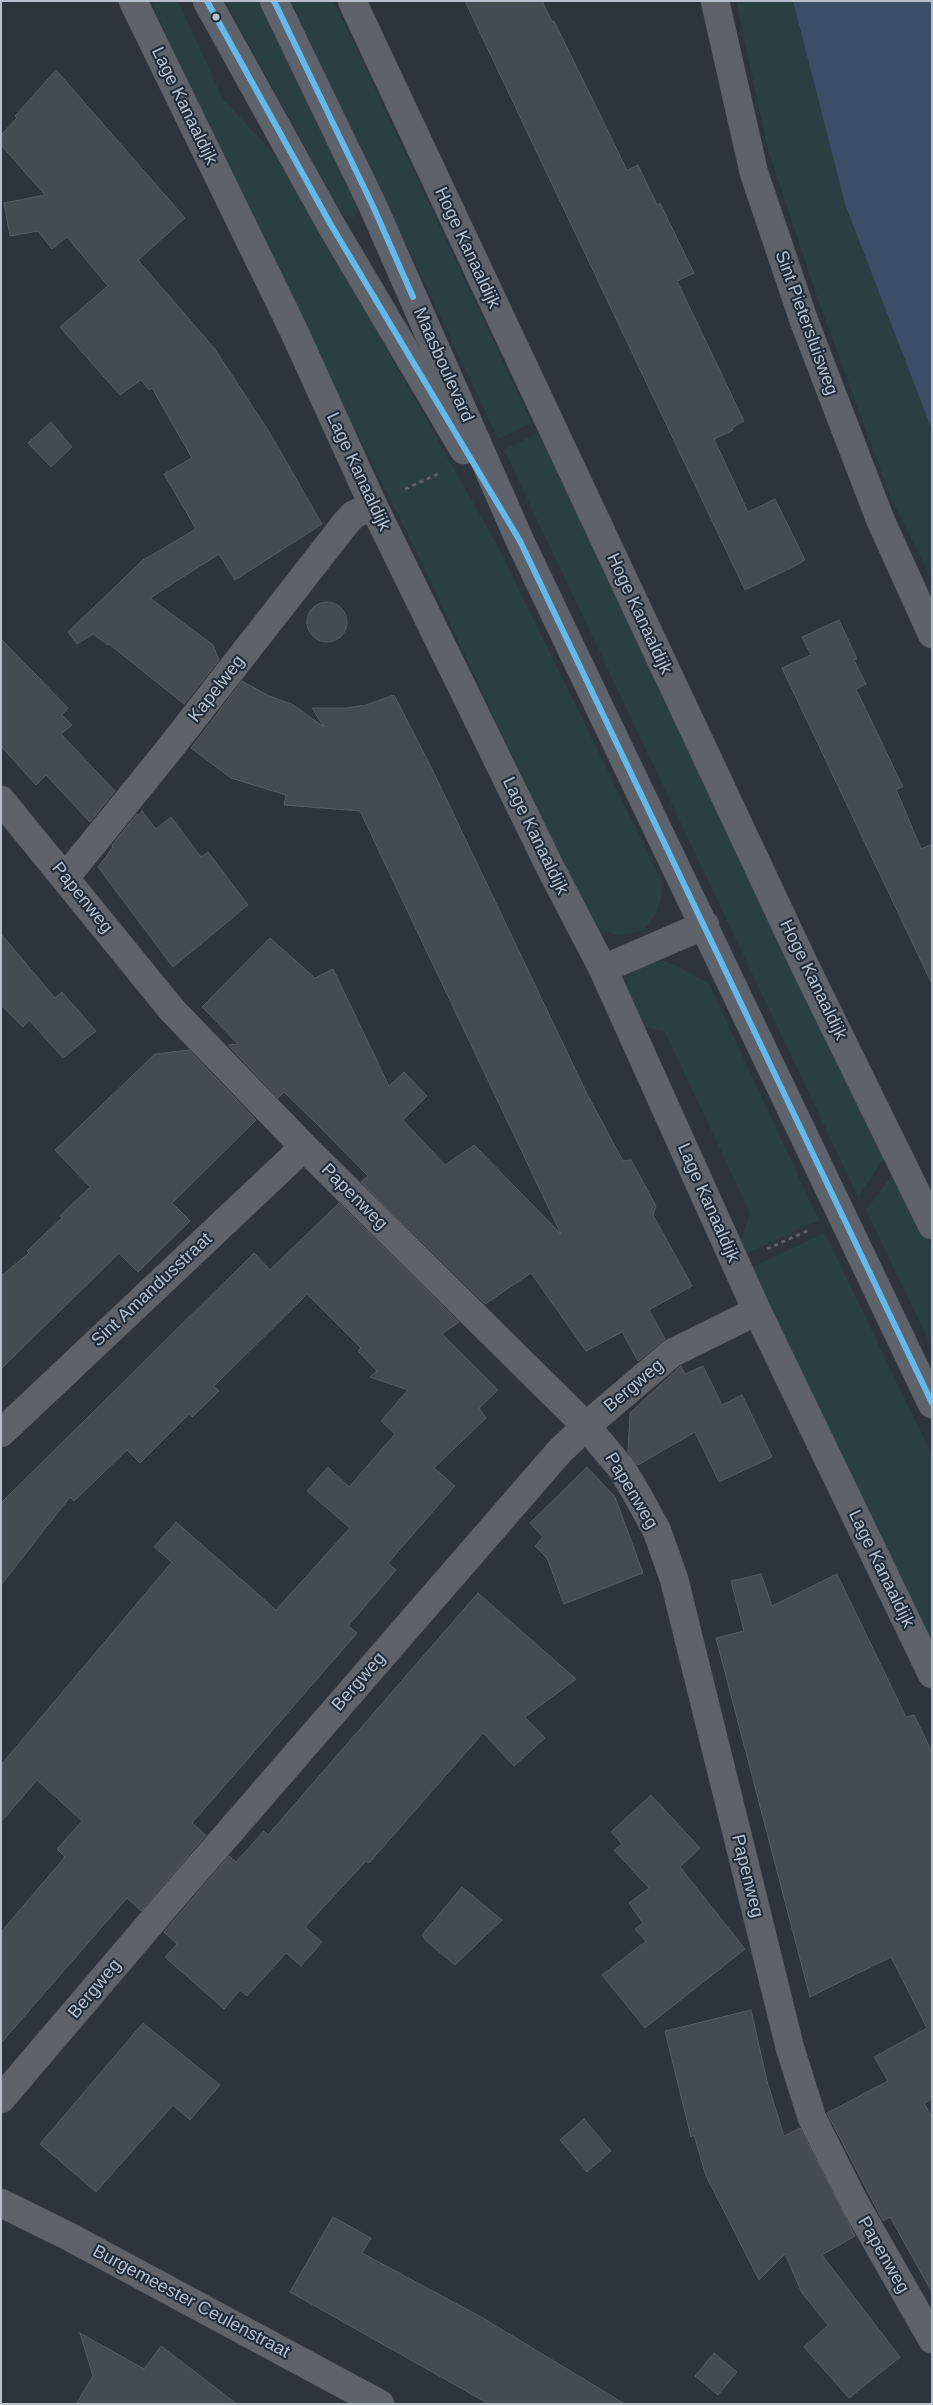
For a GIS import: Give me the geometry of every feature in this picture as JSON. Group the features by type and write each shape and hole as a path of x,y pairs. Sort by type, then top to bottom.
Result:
{"street":[{"name":"Lage Kanaaldijk","path":"133,1 293,329 372,505 550,867 603,969 757,1311 932,1674"},
{"name":"Maasboulevard","path":"207,1 331,225 520,541"},
{"name":"Maasboulevard","path":"274,1 372,204 520,541 705,925 932,1404"},
{"name":"Hoge Kanaaldijk","path":"352,1 794,942 932,1224"},
{"name":"Sint Pietersluisweg","path":"715,1 754,174 804,321 880,519 932,634"},
{"name":"Kapelweg","path":"65,878 216,690 345,524 354,515 372,505"},
{"name":"Papenweg","path":"1,800 10,827 65,878 172,1010 304,1147 586,1426 622,1469 638,1496 665,1552 674,1578 790,2048 812,2118 854,2202 932,2339"},
{"path":"603,969 705,925"},
{"name":"Sint Amandusstraat","path":"1,1433 304,1147"},
{"name":"Bergweg","path":"1,2099 419,1611 560,1452 586,1426 672,1353 757,1311"},
{"name":"Burgemeester Ceulenstraat","path":"1,2203 68,2236 380,2404"}],"green space":[{"path":"151,1 178,1 223,99 279,159 496,543 662,881 661,899 657,911 650,923 642,931 619,935 605,931 594,925 587,915 417,553 240,198"},
{"path":"225,1 262,1 362,209 354,217 343,216"},
{"path":"291,1 334,1 532,423 498,439"},
{"path":"736,1 793,1 845,204 932,430 932,580 890,496 819,302 768,150"},
{"path":"538,433 885,1157 858,1197 504,450"},
{"path":"649,961 663,961 678,966 709,984 819,1220 743,1255 739,1246 750,1213 665,1032 638,1025 626,991 629,978 638,966"},
{"path":"895,1171 932,1248 932,1348 866,1210"},
{"path":"825,1233 932,1455 932,1644 750,1268"}],"water":[{"path":"793,1 932,1 932,430 845,204"}],"building":[{"path":"465,1 542,1 552,22 554,21 627,170 638,165 657,205 660,203 694,273 677,281 744,421 732,428 733,430 714,439 748,512 775,499 805,560 745,590"},
{"path":"56,70 185,218 138,260 214,348 268,430 322,524 235,580 219,554 150,598 213,645 219,660 184,704 109,644 93,634 77,644 68,632 143,560 196,529 164,474 192,458 152,388 149,390 141,380 120,395 60,327 108,286 67,237 52,249 38,231 10,236 4,203 45,195 1,145 1,135 17,118 15,116"},
{"path":"51,422 72,447 51,467 28,443"},
{"path":"323,602 331,602 338,605 344,611 347,622 344,633 338,639 331,642 323,642 316,639 310,633 307,626 307,618 310,611 316,605"},
{"path":"839,620 857,659 854,660 866,684 856,689 903,787 896,789 921,849 932,844 932,984 782,668 811,655 802,637"},
{"path":"1,639 68,708 62,715 72,725 61,734 115,791 90,822 46,775 36,785 1,746"},
{"path":"242,681 269,696 292,704 324,727 312,708 346,708 366,705 394,695 432,769 587,1094 623,1161 631,1160 656,1206 653,1215 692,1286 649,1310 665,1339 638,1361 622,1332 586,1351 531,1273 485,1304 361,1182 368,1176 318,1125 284,1092 278,1098 228,1045 238,1044 202,1007 270,938 315,978 333,969 389,1086 404,1072 427,1096 403,1120 445,1165 474,1145 561,1234 360,811 284,805 286,795 231,778 191,748"},
{"path":"142,811 156,829 171,817 201,857 208,852 248,905 173,967 98,867 113,847 112,845 137,814 138,816"},
{"path":"1,934 55,998 62,992 96,1031 63,1058 29,1020 23,1027 1,1005"},
{"path":"189,1050 256,1120 172,1203 190,1221 138,1272 119,1253 1,1369 1,1276 29,1253 27,1251 62,1218 60,1216 90,1187 55,1150 155,1054"},
{"path":"339,1203 459,1322 442,1334 498,1390 479,1408 486,1418 434,1468 455,1486 388,1563 396,1570 348,1626 357,1633 192,1823 206,1835 141,1911 127,1898 1,2043 1,1932 65,1857 57,1849 82,1821 37,1780 1,1822 1,1765 172,1562 154,1547 176,1522 276,1610 350,1528 307,1491 328,1467 349,1487 395,1434 381,1421 408,1390 370,1377 377,1371 358,1351 361,1348 307,1294 214,1386 219,1391 192,1417 189,1414 140,1463 127,1450 74,1501 70,1497 1,1585 1,1503 254,1253 270,1270"},
{"path":"681,1366 685,1374 703,1366 722,1405 742,1395 772,1457 719,1482 695,1432 638,1465 628,1452 630,1413"},
{"path":"587,1467 615,1497 643,1573 564,1604 547,1558 535,1546 543,1537 530,1523"},
{"path":"761,1574 772,1606 837,1574 906,1717 914,1715 932,1752 932,2099 924,2103 932,2118 932,2292 890,2217 883,2221 827,2113 888,2081 874,2057 927,2028 891,1957 810,1997 716,1638 744,1631 731,1581"},
{"path":"478,1593 576,1679 525,1717 545,1738 514,1766 483,1733 369,1863 366,1861 305,1927 322,1942 301,1966 286,1953 247,1996 240,1990 224,2009 165,1957 177,1944 164,1932 229,1856 236,1862 264,1831 268,1835"},
{"path":"651,1795 700,1848 680,1867 745,1949 645,2028 602,1975 646,1941 635,1929 643,1923 629,1903 649,1888 614,1850 622,1844 611,1832"},
{"path":"462,1887 502,1920 455,1965 426,1941 422,1935"},
{"path":"751,2010 767,2081 784,2136 800,2128 855,2236 822,2255 900,2357 849,2398 804,2347 828,2325 802,2293 785,2254 759,2280 706,2176 694,2135 691,2137 665,2031"},
{"path":"143,2023 220,2085 190,2120 173,2105 96,2192 40,2144"},
{"path":"584,2119 611,2151 587,2172 560,2140"},
{"path":"333,2217 371,2238 362,2253 483,2318 625,2404 489,2404 290,2292"},
{"path":"80,2333 144,2369 161,2346 237,2404 76,2404 93,2376"},
{"path":"714,2353 737,2372 718,2395 695,2376"}],"transit line":[{"path":"207,1 331,225 520,541 932,1403"},
{"path":"274,1 372,204 413,297"}]}
